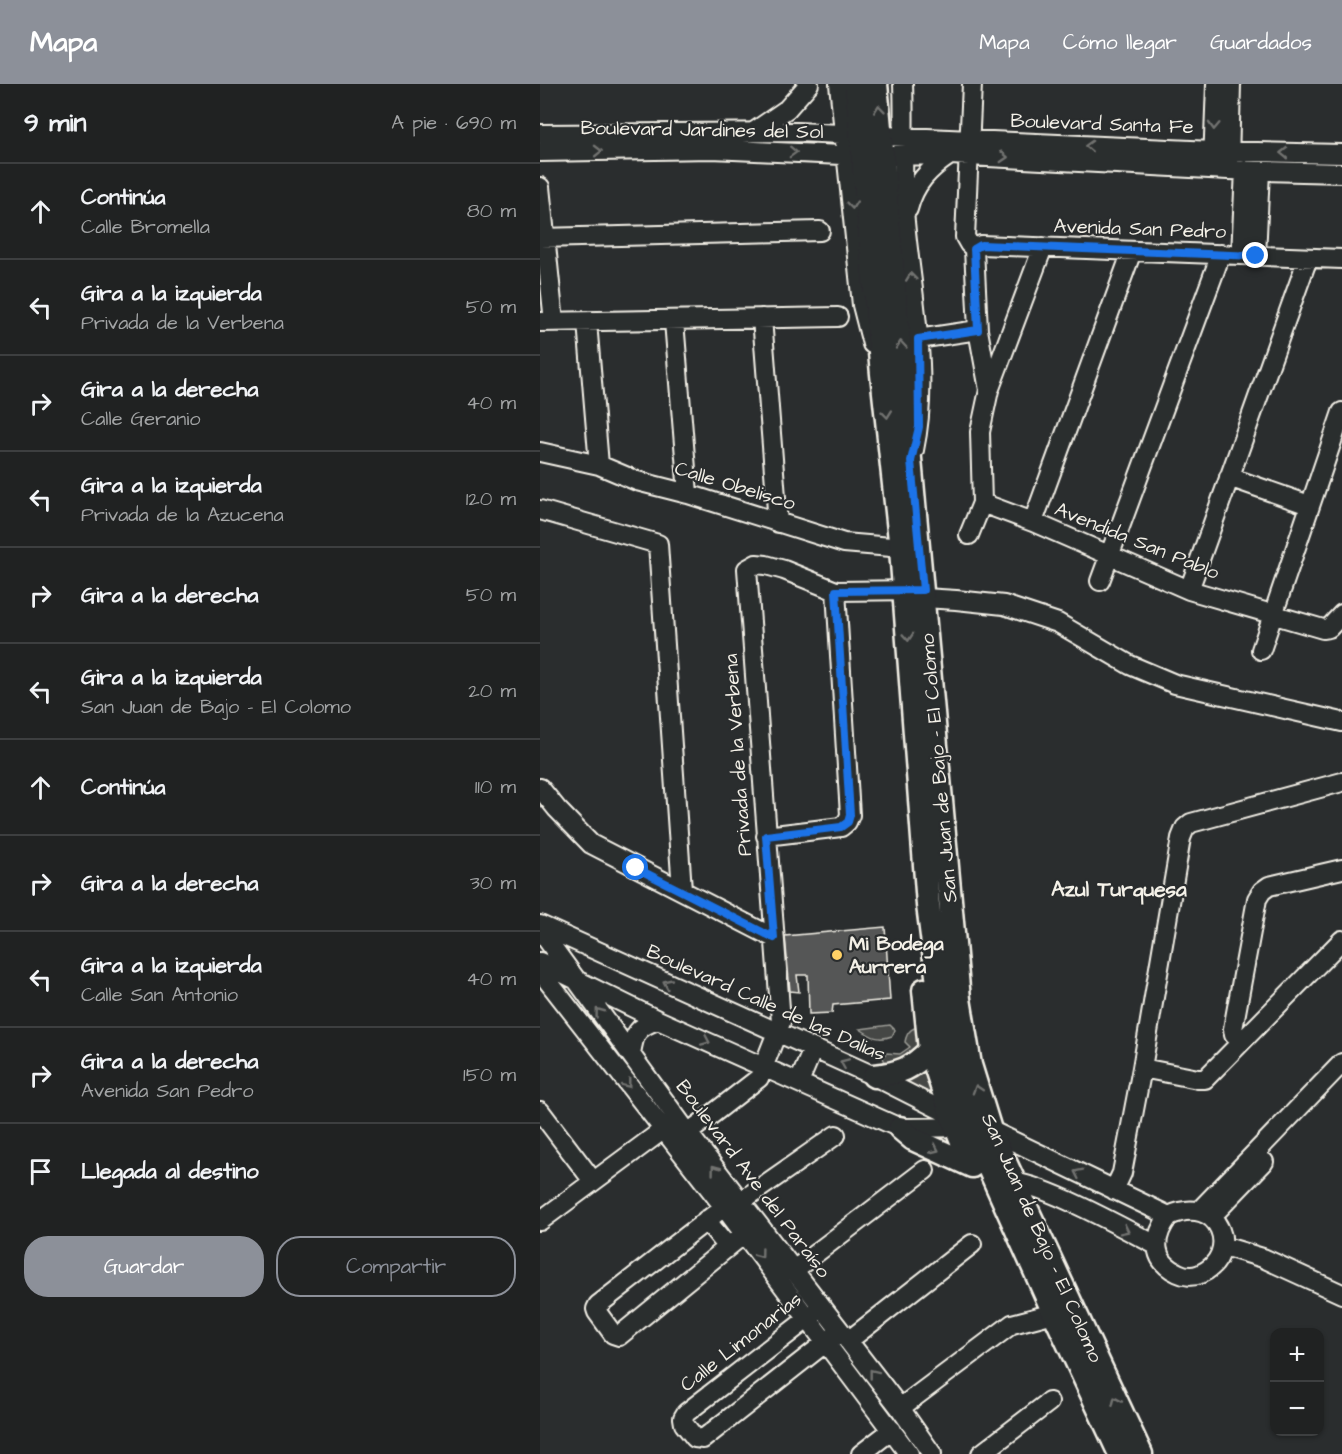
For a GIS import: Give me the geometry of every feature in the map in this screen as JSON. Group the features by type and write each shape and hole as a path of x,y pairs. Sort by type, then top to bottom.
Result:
{"main road":[{"path":"856,84 873,146 911,461 910,551"},
{"path":"876,84 873,146 882,374 910,551"},
{"name":"San Juan de Bajo - El Colomo","path":"910,551 916,587 959,999 970,1065 967,1124"},
{"name":"San Juan de Bajo - El Colomo","path":"916,587 916,752 928,905 944,1030 967,1124 1005,1182 1141,1454"},
{"path":"916,752 913,854 930,1050 967,1124 972,1166 1024,1279 1052,1307"},
{"path":"874,1076 906,1070 930,1050"},
{"path":"900,1128 913,1139 972,1166"},
{"name":"San Juan de Bajo - El Colomo","path":"1005,1182 1052,1307 1120,1454"}],"street":[{"path":"755,131 787,109 809,84"},
{"path":"839,84 873,146 905,219 918,339 919,427 911,461"},
{"path":"873,146 903,84"},
{"path":"972,84 966,237 974,249 978,330 989,390"},
{"path":"1216,84 1248,255"},
{"path":"1230,84 1231,164"},
{"name":"Boulevard Jardines del Sol","path":"540,134 755,131 873,146"},
{"name":"Boulevard Jardines del Sol","path":"540,152 873,146"},
{"name":"Boulevard Santa Fe","path":"873,146 950,154 969,148"},
{"name":"Boulevard Santa Fe","path":"873,146 969,148 1342,173"},
{"path":"905,219 919,181 933,166 950,154"},
{"name":"Boulevard Santa Fe","path":"1231,164 1342,154"},
{"path":"540,187 547,322 838,317"},
{"path":"543,238 820,231"},
{"name":"Avenida San Pedro","path":"974,249 981,245 1342,259"},
{"path":"969,535 982,502 980,432 989,390 1043,248"},
{"path":"1033,522 1132,250"},
{"path":"1100,580 1221,254"},
{"path":"1189,590 1308,258"},
{"path":"762,318 778,523"},
{"path":"674,321 688,494"},
{"path":"587,322 599,465"},
{"path":"918,339 978,330"},
{"path":"1262,650 1342,412"},
{"name":"Calle Obelisco","path":"540,452 599,465 637,481 688,494 844,543 910,551"},
{"path":"1229,477 1309,505"},
{"name":"Avendida San Pablo","path":"982,502 1189,590 1323,629 1329,628 1342,614"},
{"path":"540,510 658,544 682,890"},
{"name":"Privada de la Verbena","path":"540,1221 593,1181 676,1127 759,1078 781,1022 747,569 756,564 766,565 836,591"},
{"path":"766,836 841,827 848,822 850,815 836,591 916,587 957,600 1004,605 1058,623 1130,665 1175,684 1336,723 1342,722"},
{"path":"1114,1190 1122,1173 1181,838 1185,828 1191,823 1342,782"},
{"path":"540,788 591,844 774,938"},
{"path":"1241,1042 1234,1035 1233,1029 1257,898 1269,886 1342,869"},
{"name":"Boulevard Calle de las Dalias","path":"541,934 874,1076 967,1124 1169,1216"},
{"name":"Boulevard Ave del Paraíso","path":"541,934 631,1054 676,1127 732,1205 794,1270 900,1408 932,1454"},
{"path":"1142,1068 1205,1079 1342,940"},
{"path":"540,962 658,1020 900,1128 967,1124"},
{"name":"Boulevard Ave del Paraíso","path":"540,971 676,1127 732,1205 744,1234 800,1324 819,1349 892,1430 909,1454"},
{"path":"631,1054 633,1038 643,1025 658,1020"},
{"path":"799,1082 813,1049"},
{"path":"1205,1214 1342,1063"},
{"path":"1205,1214 1342,1081"},
{"path":"540,1111 593,1181"},
{"path":"744,1234 620,1336 613,1334 597,1312 598,1305 706,1220 836,1135"},
{"path":"794,1270 926,1170"},
{"path":"1005,1182 1057,1196 1156,1245"},
{"path":"1183,1210 1205,1214 1220,1230 1223,1246 1218,1259 1209,1270 1196,1275 1182,1275 1169,1269 1160,1258 1156,1245 1159,1229 1169,1216 1183,1210"},
{"path":"706,1220 728,1246"},
{"name":"Calle Limonarias","path":"822,1307 686,1413 683,1418 684,1424 695,1438 703,1439 819,1349 844,1336 972,1244"},
{"path":"1223,1246 1263,1258 1342,1294"},
{"path":"900,1408 1012,1324 1052,1307"},
{"path":"981,1454 1048,1402"},
{"path":"861,1454 882,1448 892,1430"}],"shaded area":[{"path":"890,1025 895,1030 892,1036 883,1038 872,1036 860,1029"},
{"path":"924,1026 927,1047 887,1065 883,1058 886,1053 900,1054 910,1047 905,1042 909,1032 914,1028"},
{"path":"925,1061 936,1100 893,1080"}],"building":[{"name":"Mi Bodega Aurrera","path":"885,927 890,1000 833,1005 832,1013 809,1014 808,975 797,975 799,992 790,991 785,936"}],"place":[{"name":"Mi Bodega Aurrera","path":"837,955"}],"district":[{"name":"Azul Turquesa","path":"1119,889"}],"route":[{"path":"636,868 774,938 766,836 841,827 848,822 850,815 836,591 923,590 911,461 919,427 918,339 978,330 974,249 981,245 1256,256"}]}
